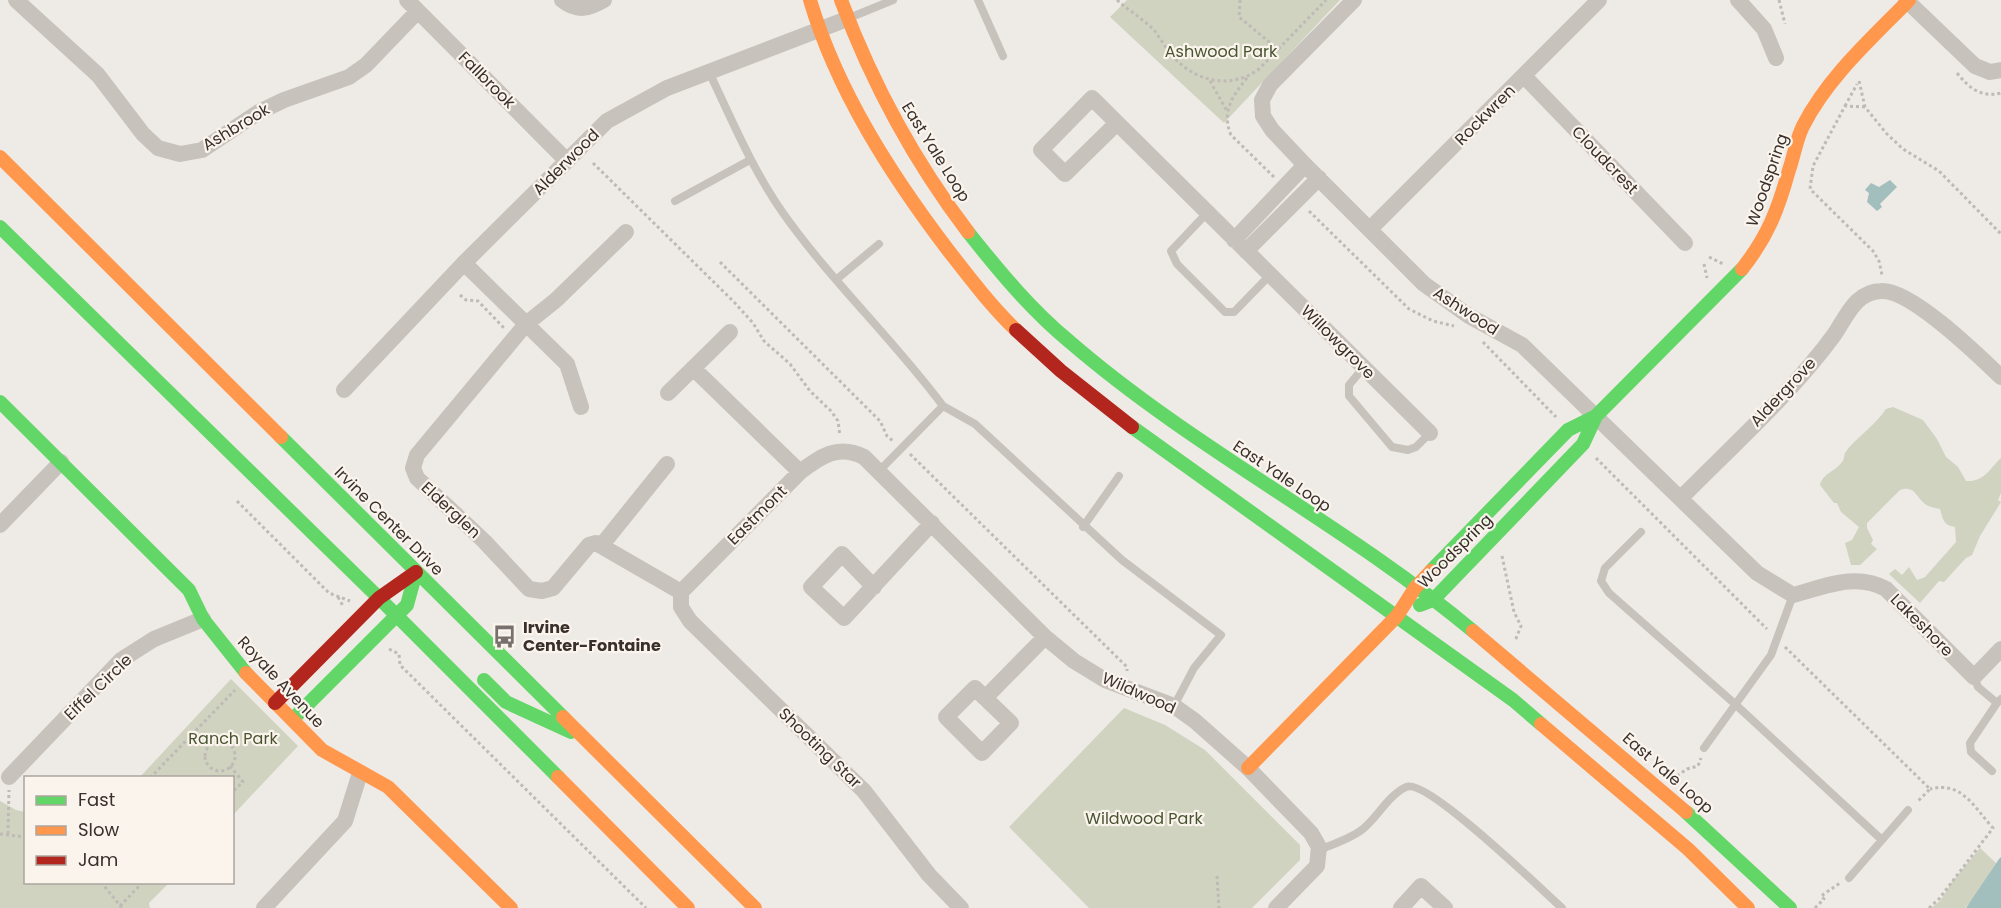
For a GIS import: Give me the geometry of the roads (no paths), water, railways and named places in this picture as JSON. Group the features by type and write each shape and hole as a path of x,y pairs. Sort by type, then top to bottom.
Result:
{"main road":[{"path":"810,0 819,30 867,129 912,203 964,271 1008,322 1060,371 1141,434 1513,700 1688,849 1748,908"},
{"name":"East Yale Loop","path":"841,0 847,19 907,141 962,224 1017,290 1066,340 1120,383 1212,449 1433,600 1581,720 1714,835 1790,908"},
{"name":"Woodspring","path":"1248,768 1397,616 1415,588 1568,430 1596,416 1738,274 1767,235 1778,209 1802,128 1831,83 1908,0"},
{"name":"Irvine Center Drive","path":"0,157 755,908"},
{"path":"0,227 379,598 688,908"},
{"name":"Royale Avenue","path":"0,402 189,590 203,619 249,676 322,750 388,787 511,908"},
{"name":"Woodspring","path":"1397,616 1433,600 1583,444 1596,416"},
{"path":"275,703 379,598 416,572"},
{"path":"411,609 416,572"},
{"path":"379,598 388,598 411,609"},
{"path":"293,719 395,616 411,609"},
{"path":"473,670 507,702 586,738"}],"street":[{"name":"Ashbrook","path":"16,0 98,75 143,134 158,148 180,154 202,150 259,112 284,100 349,77 366,65 413,6"},
{"path":"562,0 579,9 590,8 604,0"},
{"name":"Ashwood","path":"1354,0 1266,93 1262,100 1263,116 1272,130 1424,284 1469,316 1522,345 1757,573 1793,595"},
{"name":"Rockwren","path":"1370,229 1599,0"},
{"path":"1738,0 1764,29 1776,58"},
{"path":"1908,0 1975,66 1989,72 2001,70"},
{"name":"Fallbrook","path":"413,6 567,161"},
{"name":"Alderwood","path":"344,390 464,263 607,121 667,88 847,19"},
{"name":"Cloudcrest","path":"1524,76 1685,243"},
{"name":"Willowgrove","path":"1116,123 1065,174 1041,150 1092,99 1431,433"},
{"path":"1240,246 1305,165"},
{"path":"1240,246 1319,178"},
{"name":"Elderglen","path":"626,232 555,300 526,324 417,455 413,468 417,478 484,541 529,589 542,591 553,588 589,545 596,543 601,546 667,464"},
{"path":"464,263 567,364 581,407"},
{"name":"Aldergrove","path":"1681,498 1766,412 1818,355 1854,304 1870,292 1898,293 1910,300 1973,350 2001,377"},
{"path":"668,393 730,332"},
{"path":"693,368 800,472"},
{"name":"Eastmont","path":"681,592 800,472 840,443"},
{"name":"Wildwood","path":"840,443 864,457 880,470 1045,637 1074,661 1105,680 1173,706 1195,721 1248,768 1311,833 1318,850"},
{"path":"0,525 61,462"},
{"path":"874,587 932,523"},
{"path":"601,546 681,592"},
{"name":"Lakeshore","path":"1793,595 1853,580 1875,583 1886,590 1974,676"},
{"name":"Shooting Star","path":"681,592 681,606 690,621 864,791 929,875 961,908"},
{"name":"Eiffel Circle","path":"9,777 121,660 154,639 203,619"},
{"path":"985,698 1045,637"},
{"path":"1974,676 2001,649"},
{"path":"264,908 345,821 360,773"},
{"path":"1276,908 1314,872 1318,850"},
{"path":"1401,908 1421,886 1445,908"}],"lane":[{"path":"847,19 893,0"},
{"path":"978,0 1003,56"},
{"path":"709,72 750,160 783,214 912,365 943,406 975,424 1083,527 1122,560 1221,635 1194,668 1173,706"},
{"path":"675,201 750,160"},
{"path":"1207,213 1171,251 1177,264 1225,312 1234,312 1270,275"},
{"path":"837,279 879,244"},
{"path":"1364,367 1349,385 1350,396 1392,447 1408,450 1416,447 1431,433"},
{"path":"880,470 943,406"},
{"path":"1083,527 1119,476"},
{"path":"1641,532 1605,568 1602,581 1609,593 1735,704 1882,840"},
{"path":"1704,748 1771,655 1793,595"},
{"path":"1974,676 1978,687 1999,701 1970,743 1971,752 1992,771"},
{"path":"1318,850 1362,830 1398,792 1408,785 1416,786 1440,800 1562,908"},
{"path":"1849,878 1908,810"}],"water":[{"path":"1890,180 1897,187 1880,204 1882,207 1877,211 1867,202 1869,193 1865,190 1871,183 1879,187"},
{"path":"2001,857 2001,908 1966,908 1999,859"}],"place":[{"name":"Irvine Center-Fontaine","path":"505,636"}],"park label":[{"name":"Ashwood Park","path":"1221,51"},
{"name":"Ranch Park","path":"233,738"},
{"name":"Wildwood Park","path":"1144,818"}]}
